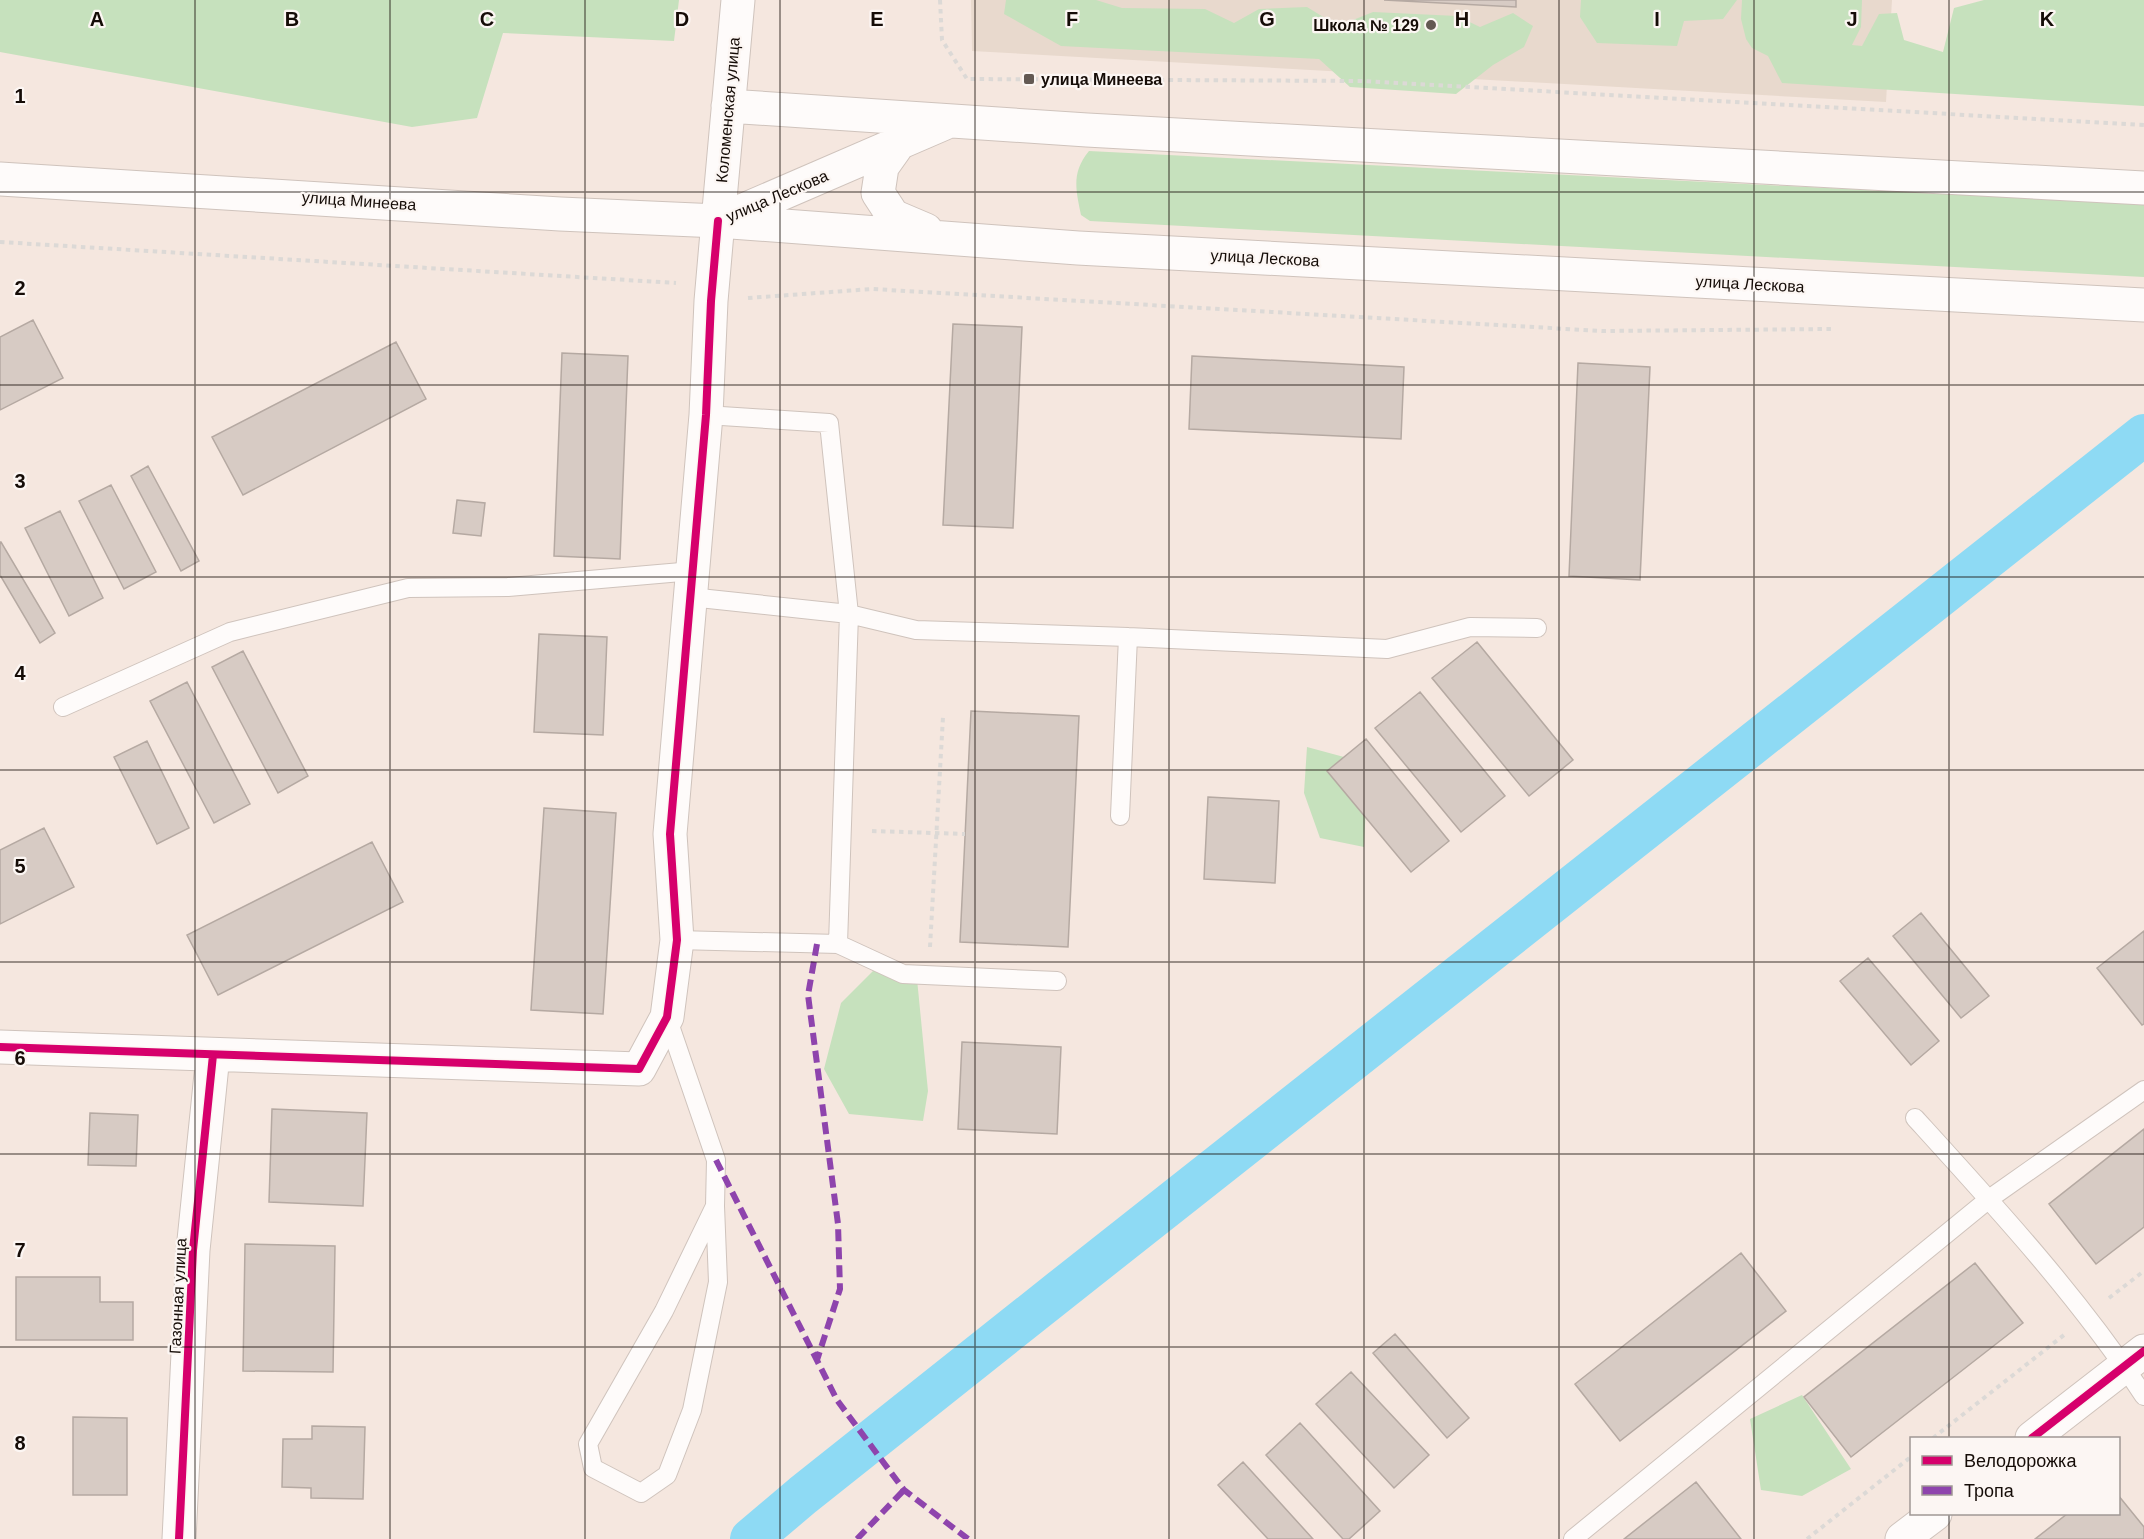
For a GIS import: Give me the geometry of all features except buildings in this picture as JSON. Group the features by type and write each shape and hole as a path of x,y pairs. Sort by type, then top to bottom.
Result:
{"main road":[{"name":"Коломенская улица","path":"667,1017 677,940 670,834 706,415 711,301 738,0"},
{"path":"729,106 950,121"},
{"name":"улица Лескова","path":"718,221 950,121 2144,188"},
{"path":"899,143 882,167 878,193 893,216 942,237"},
{"name":"улица Минеева","path":"0,179 548,213 718,221"},
{"name":"улица Лескова","path":"718,221 1078,248 2144,305"},
{"path":"0,1047 639,1069 667,1017"},
{"name":"Газонная улица","path":"179,1539 193,1250 213,1055"},
{"path":"2033,1437 2134,1359"},
{"path":"1902,1539 1934,1515"}],"lane":[{"path":"706,415 829,423 849,614 838,944"},
{"path":"63,707 230,632 408,588 691,584 849,614 916,630 1128,637 1387,650 1470,627 1537,628"},
{"path":"1120,816 1128,637"},
{"path":"677,940 838,944 903,974 1057,981"},
{"path":"667,1017 716,1160 718,1282 692,1410 667,1474 641,1493 593,1468 588,1444 664,1311 715,1206"},
{"path":"1573,1539 1989,1199 2144,1090"},
{"path":"1915,1118 1989,1199 2087,1316 2134,1359 2144,1396"}],"path":[{"path":"940,0 942,40 967,79 1362,81 2144,125"},
{"path":"0,242 674,282 711,301 872,289 1602,332 1833,329"},
{"path":"929,975 943,717"},
{"path":"842,830 965,834"},
{"path":"1934,1437 2144,1270"},
{"path":"1807,1539 1910,1457"}],"shaded area":[{"name":"Школа № 129","path":"971,0 1892,0 1886,102 972,51"}],"green space":[{"path":"0,0 679,0 674,41 503,33 477,118 412,127 0,52"},
{"path":"1006,0 1096,0 1122,8 1205,9 1234,23 1259,9 1307,7 1338,26 1373,12 1457,16 1480,27 1513,13 1533,26 1524,47 1493,65 1456,94 1350,87 1319,59 1061,46 1004,14"},
{"path":"1581,0 1737,0 1723,19 1684,21 1677,46 1597,43 1580,17"},
{"path":"1742,0 1862,0 1861,27 1852,45 1862,46 1879,14 1897,13 1904,40 1943,52 1954,8 1984,0 2144,0 2144,106 1782,83 1768,56 1752,48 1746,39 1741,19"},
{"path":"1089,151 2144,204 2144,277 1090,221 1081,215 1076,182 1079,167"},
{"path":"1307,747 1344,757 1367,781 1364,847 1320,838 1304,793"},
{"path":"887,957 917,979 928,1091 923,1121 849,1114 824,1069 841,1003"},
{"path":"1802,1395 1851,1469 1802,1496 1761,1490 1750,1419"}],"waterway":[{"path":"751,1539 1061,1290 2144,435"}],"marked path":[{"path":"817,944 808,995 838,1224 840,1289 817,1360"},
{"path":"716,1160 837,1400 904,1490 968,1539"},
{"path":"857,1539 904,1490"}],"cycle path":[{"path":"0,1047 639,1069 667,1017 677,940 670,834 706,415 711,301 718,221"},
{"path":"179,1539 193,1250 213,1055"},
{"path":"2033,1437 2144,1351"}],"place":[{"name":"Школа № 129","path":"1431,25"},
{"name":"улица Минеева","path":"1029,79"}]}
